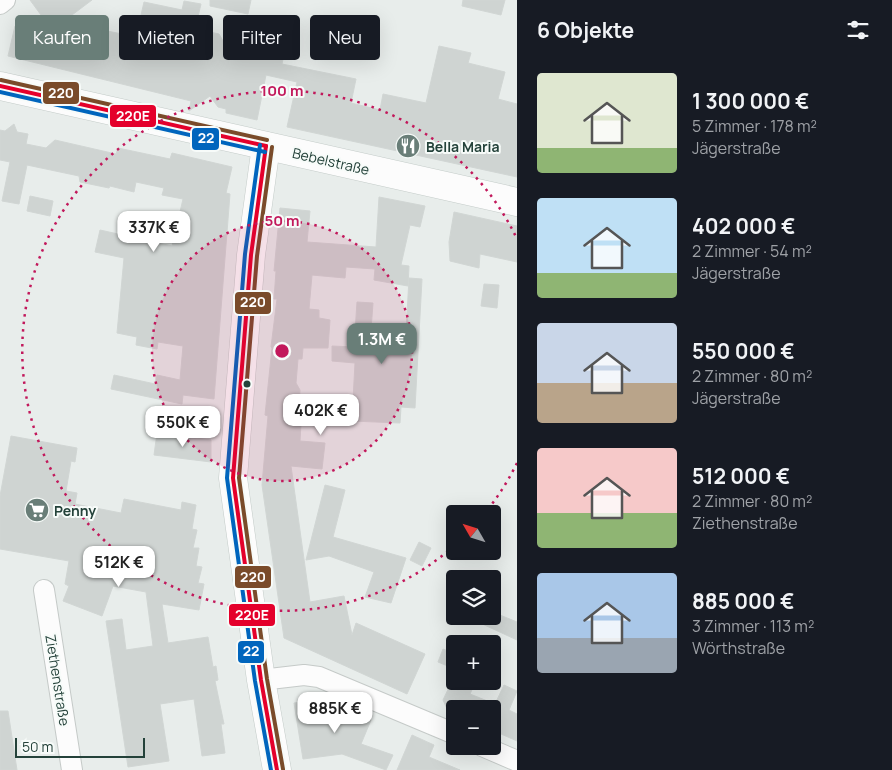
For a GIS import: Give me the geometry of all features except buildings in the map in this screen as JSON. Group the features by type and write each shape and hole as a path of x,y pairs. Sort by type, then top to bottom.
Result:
{"street":[{"path":"0,4 5,0"},
{"name":"Bebelstraße","path":"0,86 517,202"},
{"path":"266,146 251,255 233,478 261,680 277,770 273,770"},
{"name":"Ziethenstraße","path":"44,590 72,770"},
{"path":"261,680 304,675 319,677 446,730"},
{"path":"501,754 517,761"}],"transit line":[{"name":"220","path":"1,80 267,140"},
{"name":"220E","path":"0,86 266,146"},
{"name":"22","path":"0,92 265,152"},
{"name":"22","path":"260,145 245,254 227,478 255,681 271,770"},
{"name":"220E","path":"266,146 251,255 233,478 261,680 277,770"},
{"name":"220","path":"272,147 257,256 239,478 267,679 283,769"}],"place":[{"name":"Bella Maria","path":"408,146"},
{"name":"Penny","path":"37,510"}]}
